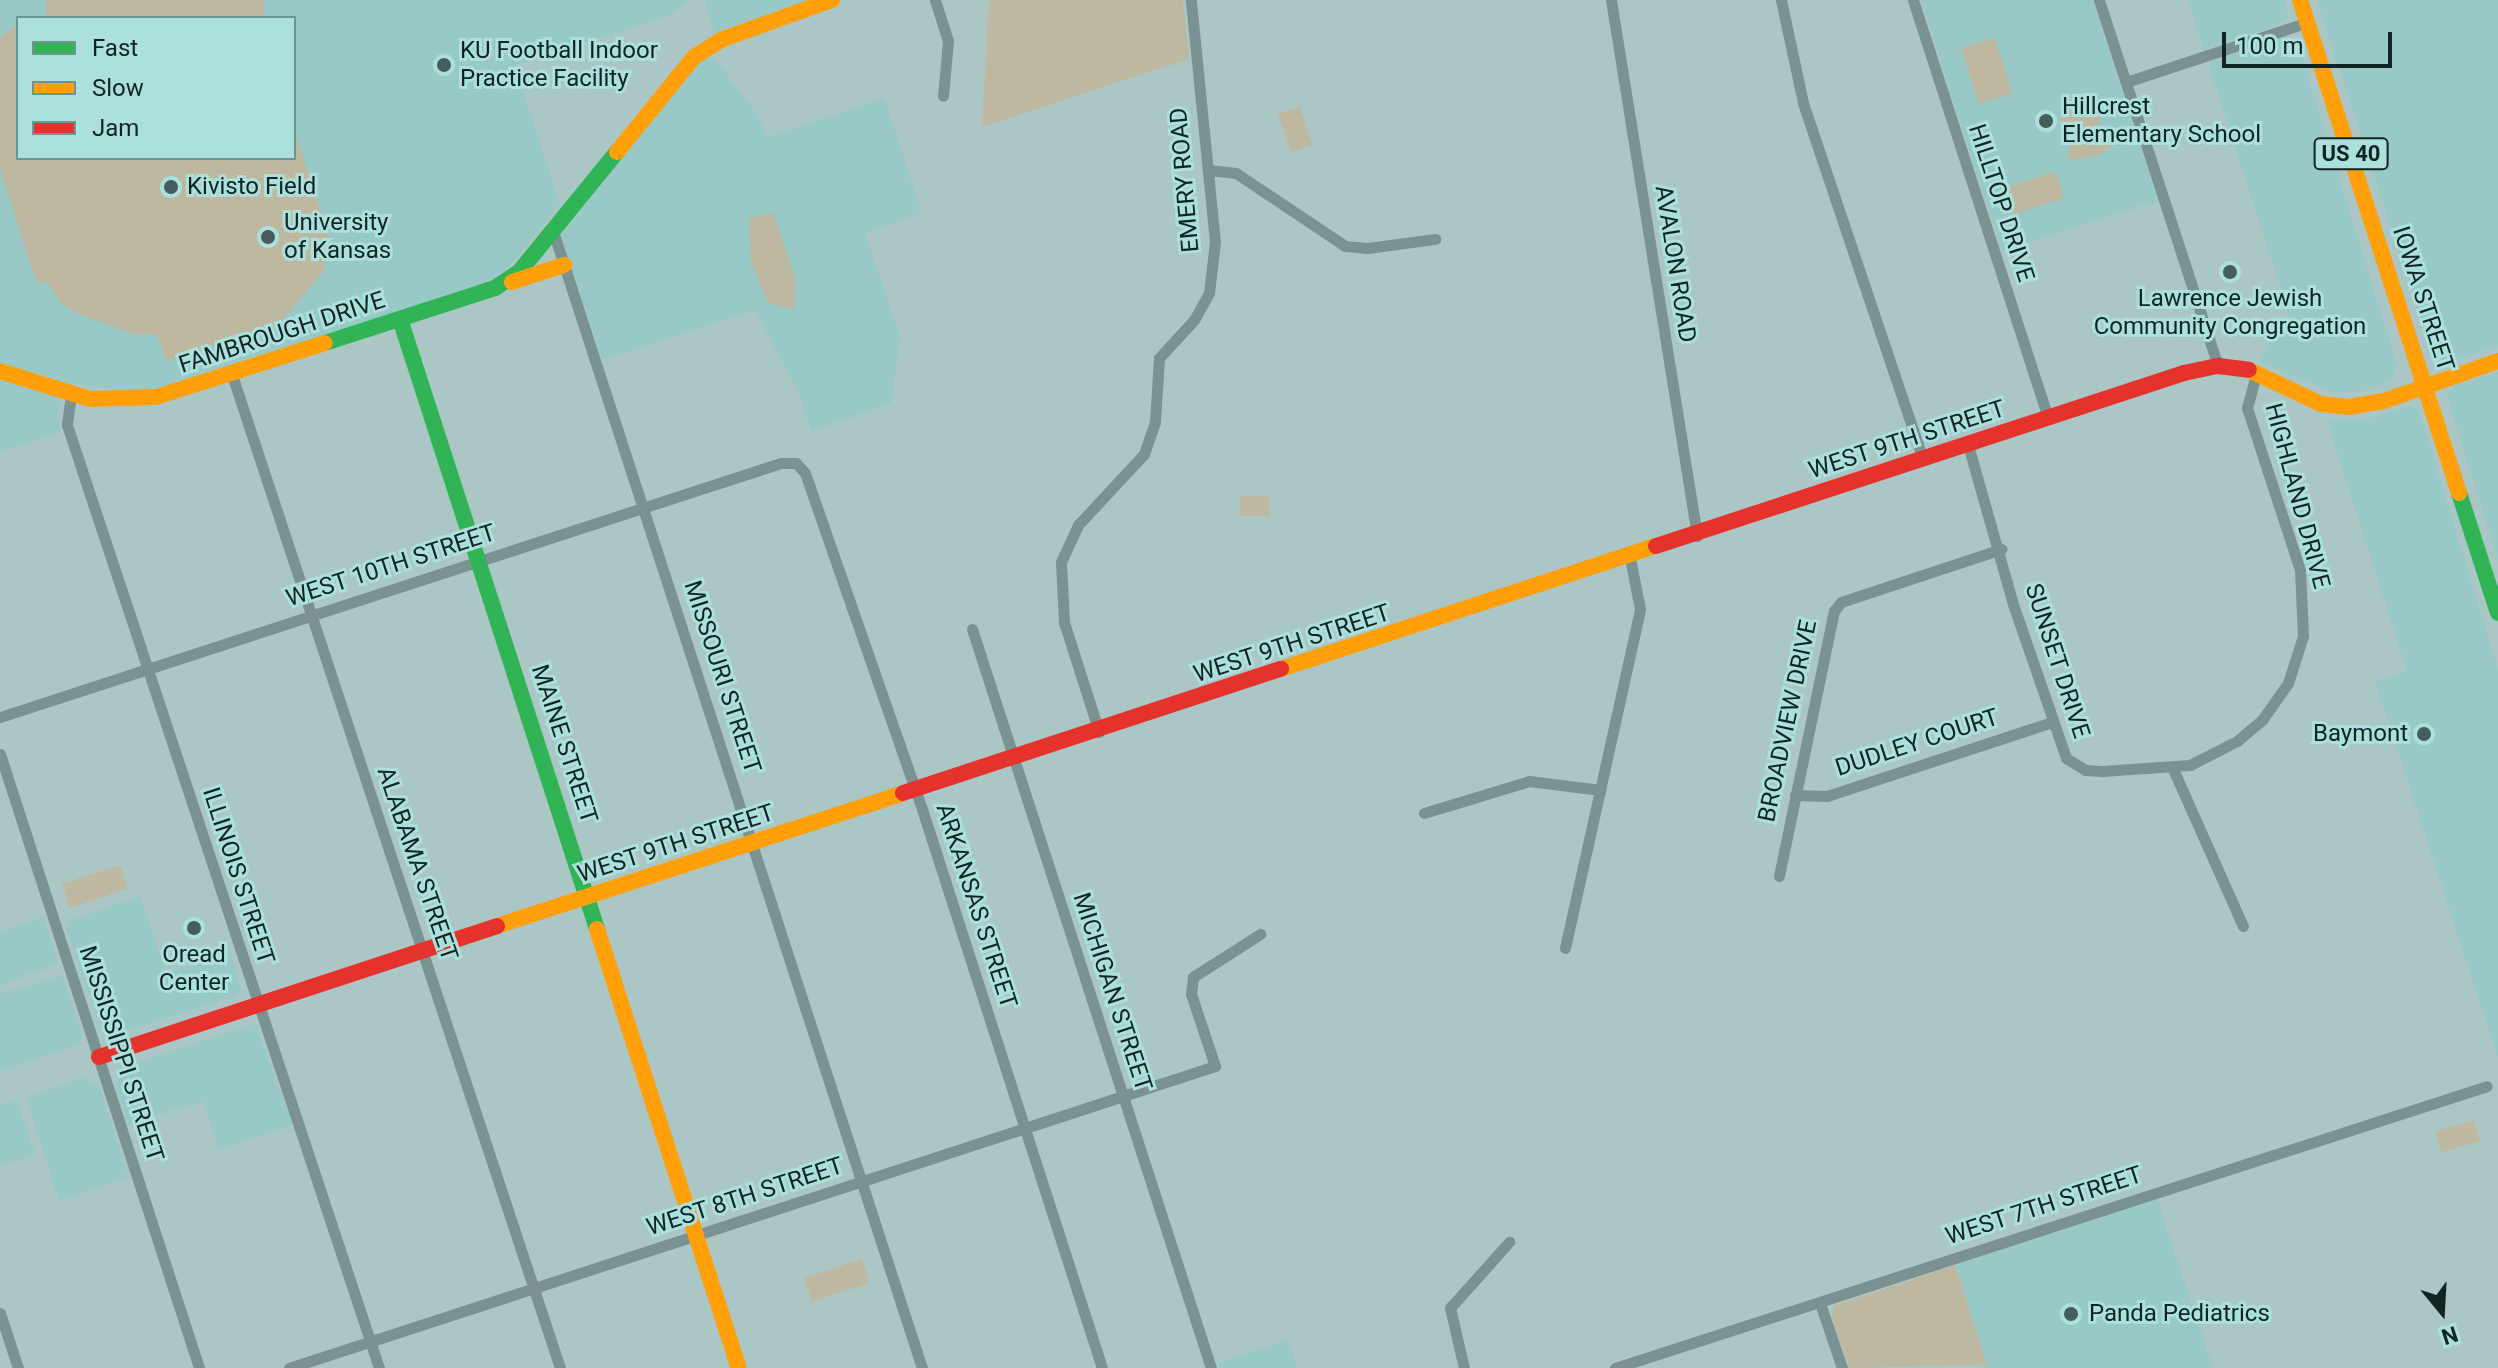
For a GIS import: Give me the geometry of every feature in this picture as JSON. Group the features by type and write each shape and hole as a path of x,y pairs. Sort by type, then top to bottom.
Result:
{"main road":[{"name":"FAMBROUGH DRIVE","path":"0,371 71,395 145,399 232,375 495,288 519,272 694,57 723,39 832,0"},
{"name":"IOWA STREET","path":"2300,0 2498,613"},
{"path":"495,288 564,265"},
{"name":"MAINE STREET","path":"400,319 739,1368"},
{"name":"WEST 9TH STREET","path":"99,1057 2218,366 2257,371 2312,400 2338,406 2374,404 2498,361"}],"street":[{"path":"935,0 948,41 943,96"},
{"name":"EMERY ROAD","path":"1099,732 1064,622 1061,562 1078,525 1144,454 1155,422 1159,358 1194,320 1209,293 1215,242 1191,0"},
{"name":"AVALON ROAD","path":"1611,0 1697,536"},
{"path":"1781,0 1803,103 1923,460"},
{"name":"HILLTOP DRIVE","path":"1913,0 2048,419"},
{"path":"2099,0 2218,366"},
{"path":"2126,82 2308,22"},
{"path":"1208,170 1236,173 1345,246 1368,248 1435,239"},
{"name":"MISSOURI STREET","path":"552,228 922,1368"},
{"name":"HIGHLAND DRIVE","path":"2173,769 2224,749 2275,704 2297,660 2305,618 2300,570 2247,408 2257,371"},
{"name":"ALABAMA STREET","path":"232,375 560,1368"},
{"name":"ILLINOIS STREET","path":"71,395 67,425 379,1368"},
{"name":"SUNSET DRIVE","path":"1968,445 2001,549 2013,604 2066,758 2074,766 2102,771 2173,769"},
{"name":"WEST 10TH STREET","path":"0,717 643,508 796,463"},
{"name":"ARKANSAS STREET","path":"796,463 805,473 914,792 1102,1368"},
{"name":"BROADVIEW DRIVE","path":"1779,876 1821,660 1837,606 2001,549"},
{"path":"1565,948 1640,609 1630,558"},
{"name":"MICHIGAN STREET","path":"972,629 1211,1368"},
{"name":"DUDLEY COURT","path":"1795,795 1827,796 2052,722"},
{"name":"MISSISSIPPI STREET","path":"0,754 199,1368"},
{"path":"2173,769 2243,926"},
{"path":"1424,813 1529,781 1600,790"},
{"name":"WEST 8TH STREET","path":"289,1368 1215,1066 1191,994 1193,977 1260,934"},
{"name":"WEST 7TH STREET","path":"1615,1368 2487,1086"},
{"path":"1464,1368 1450,1308 1509,1242"},
{"path":"1820,1303 1842,1368"},
{"path":"0,1313 18,1368"}],"shaded area":[{"name":"University of Kansas","path":"0,0 691,0 670,15 515,66 560,205 499,279 176,387 135,391 64,383 58,411 61,432 0,452"},
{"path":"46,0 264,0 264,16 46,16"},
{"path":"705,0 816,0 715,35"},
{"path":"989,0 1183,0 1189,59 982,127"},
{"name":"Hillcrest Elementary School","path":"1921,0 2093,0 2158,201 2002,251"},
{"path":"2188,0 2285,0 2288,17 2277,25 2204,50"},
{"path":"2317,0 2498,0 2498,346 2447,362 2434,359"},
{"path":"16,25 16,160 296,160 296,135 331,243 323,272 279,324 166,361 157,334 133,334 77,313 61,303 46,281 37,284 0,169 0,38"},
{"path":"2285,37 2298,44 2397,365 2391,381 2362,392 2331,392 2259,361 2271,338 2292,324 2208,63"},
{"path":"1995,38 2012,93 1978,104 1962,48"},
{"path":"711,54 758,115 766,137 884,98 922,213 865,233 900,337 891,404 811,431 800,396 755,310 602,360 562,238 564,227 692,67"},
{"path":"2080,97 2094,103 2100,117 2094,131 2080,137 2066,131 2060,117 2066,103"},
{"path":"1300,107 1312,145 1290,152 1278,114"},
{"path":"2102,128 2116,144 2097,156 2067,160 2070,139 2088,140"},
{"path":"2055,171 2064,197 2015,214 2006,188"},
{"path":"773,213 796,281 794,310 768,303 751,262 749,218"},
{"path":"2498,372 2498,561 2447,396 2455,386"},
{"path":"2411,406 2419,411 2498,669 2498,1058 2375,682 2407,671 2326,418 2365,419"},
{"path":"1240,496 1270,496 1270,516 1240,516"},
{"path":"120,865 128,889 70,908 62,884"},
{"path":"140,896 166,973 231,953 241,989 236,996 105,1037 64,923"},
{"path":"44,917 58,964 0,985 0,931"},
{"path":"62,975 82,1034 80,1044 0,1072 0,994"},
{"path":"255,1024 293,1125 219,1149 203,1101 129,1124 115,1083 119,1068"},
{"path":"83,1078 99,1085 129,1178 59,1201 26,1098"},
{"path":"17,1100 35,1154 0,1166 0,1106"},
{"path":"2474,1120 2480,1141 2442,1152 2436,1131"},
{"path":"2157,1199 2213,1368 1978,1368 1987,1365 1955,1265"},
{"path":"862,1259 870,1283 812,1302 804,1278"},
{"path":"1955,1265 1987,1365 1849,1368 1832,1317 1834,1306"},
{"path":"1288,1339 1297,1368 1220,1368 1218,1363"}],"traffic: fast":[{"path":"325,343 495,288 519,272 617,152"},
{"path":"400,319 597,929"},
{"path":"2459,493 2498,613"}],"traffic: slow":[{"path":"617,152 694,57 723,39 832,0"},
{"path":"2300,0 2459,493"},
{"path":"512,282 564,265"},
{"path":"0,371 90,399 156,397 325,343"},
{"path":"2249,370 2321,404 2349,407 2384,401 2498,361"},
{"path":"1281,669 1656,546"},
{"path":"497,926 903,793"},
{"path":"597,929 739,1368"}],"traffic: jam":[{"path":"1656,546 2184,373 2218,366 2249,370"},
{"path":"903,793 1281,669"},
{"path":"99,1057 497,926"}],"place":[{"name":"KU Football Indoor Practice Facility","path":"444,65"},
{"name":"Hillcrest Elementary School","path":"2046,121"},
{"name":"Kivisto Field","path":"171,187"},
{"name":"University of Kansas","path":"268,237"},
{"name":"Lawrence Jewish Community Congregation","path":"2230,272"},
{"name":"Baymont","path":"2424,734"},
{"name":"Oread Center","path":"194,928"},
{"name":"Panda Pediatrics","path":"2071,1314"}]}
